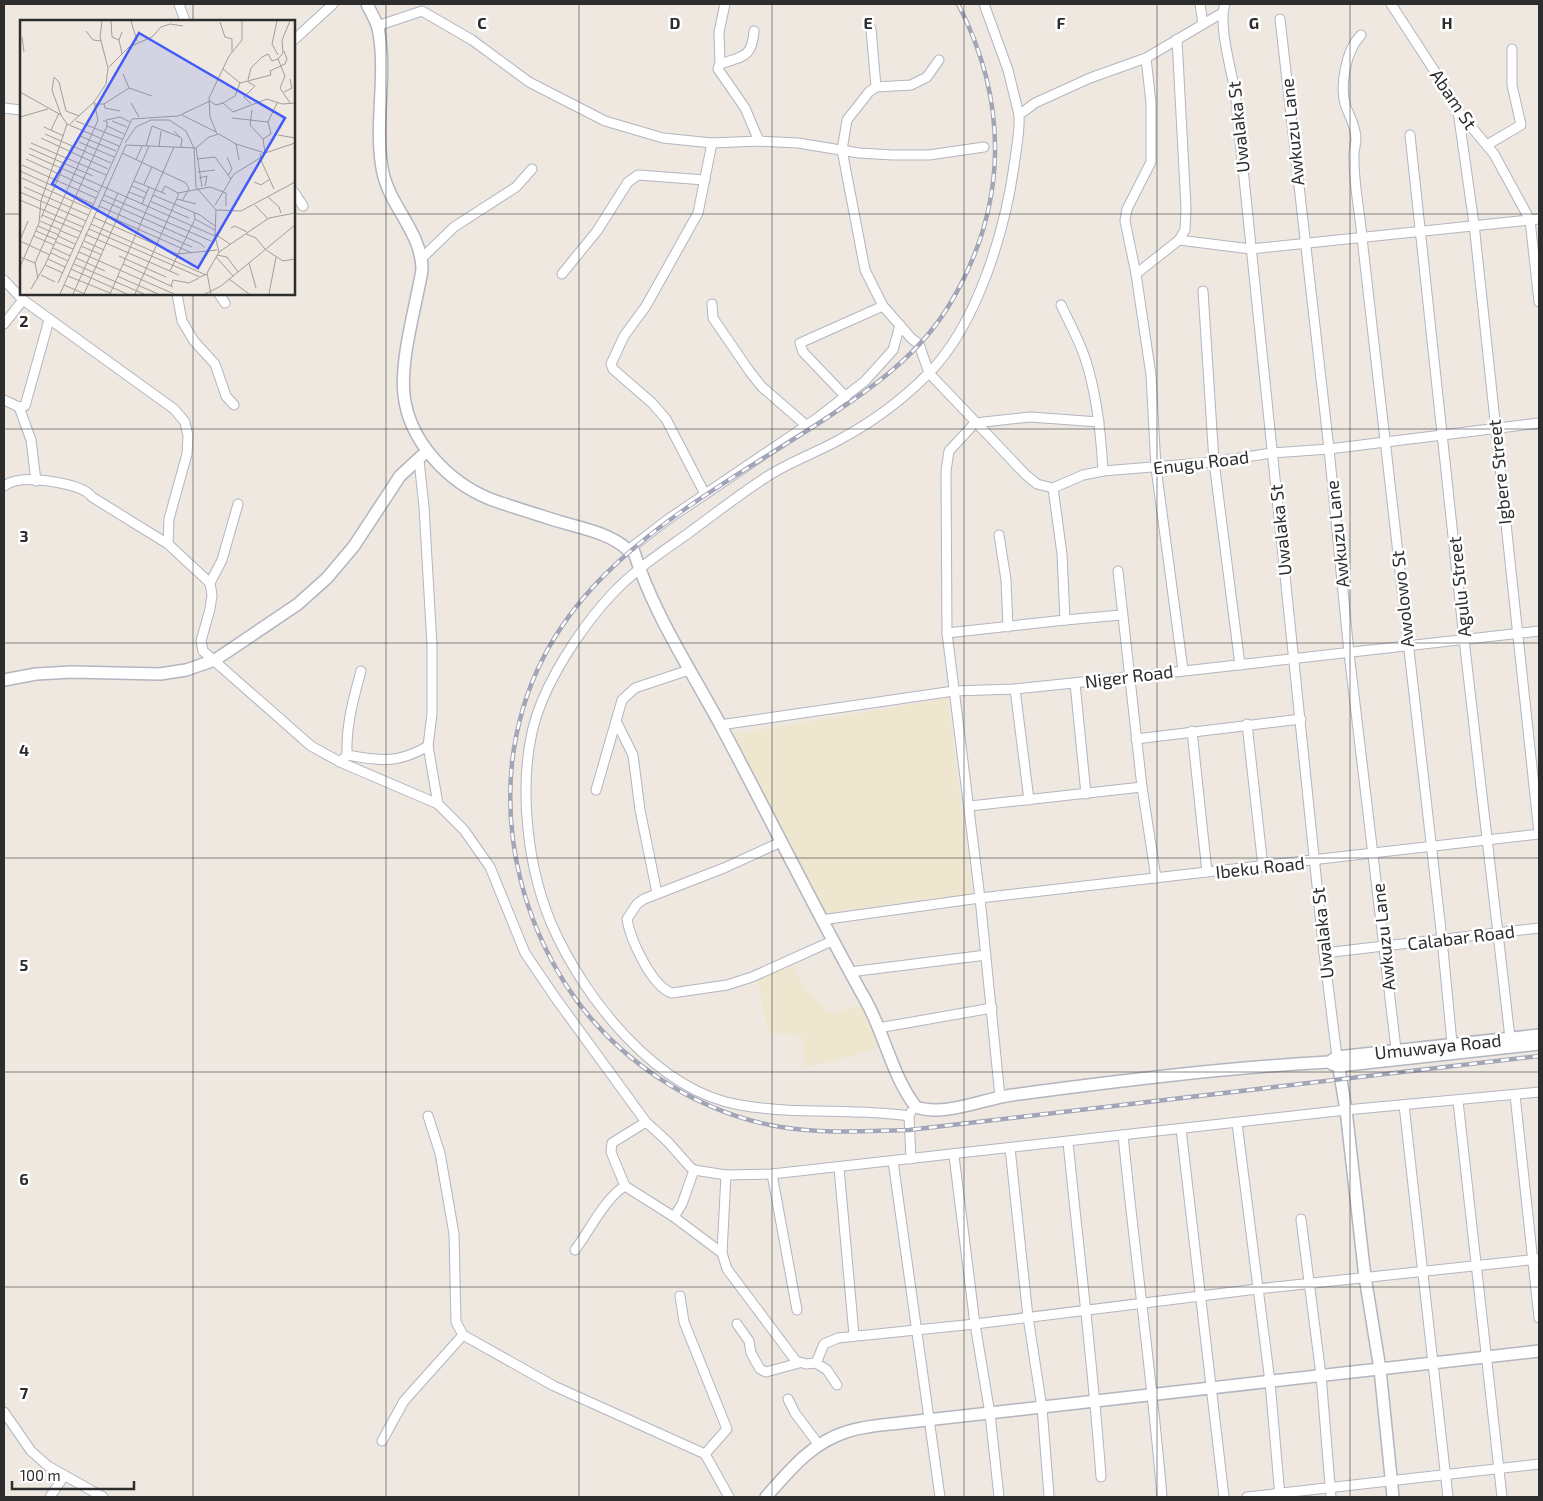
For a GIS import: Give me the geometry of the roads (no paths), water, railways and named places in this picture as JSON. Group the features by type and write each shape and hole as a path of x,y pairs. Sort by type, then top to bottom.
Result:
{"street":[{"path":"179,4 185,20"},
{"path":"295,39 333,4"},
{"path":"367,4 377,26 382,86 380,150 383,173 392,197 415,238 422,258 422,270 405,369 404,395 409,413 426,451 438,464 461,482 488,498 609,537 628,550 633,548 639,569 667,630 720,725 878,1028 912,1111 911,1159"},
{"path":"725,4 719,32 720,64 718,69 745,108 759,141"},
{"path":"984,4 1008,70 1019,115 1013,171 1003,226 986,276 953,341 929,373 871,420 846,437 794,460 762,480 639,569 614,591 571,647 542,702 529,753 526,817 535,877 560,944 586,988 611,1023 652,1060 682,1082 736,1105 780,1110 885,1112 940,1110 1000,1096 1175,1074 1335,1062 1346,1110 1365,1277 1380,1369 1393,1497"},
{"path":"1200,4 1203,24"},
{"name":"Uwalaka St","path":"1225,4 1222,13 1235,92 1335,1062"},
{"name":"Abam St","path":"1390,4 1443,84 1458,112 1487,145 1535,220 1539,302"},
{"path":"377,26 424,7 529,82 605,121 663,138 712,142 759,141 798,143 859,153 929,155 984,147"},
{"path":"1019,115 1035,104 1090,78 1146,58 1222,13"},
{"name":"Awkuzu Lane","path":"1280,19 1304,243 1329,449 1349,653 1396,1049"},
{"path":"871,29 876,86 847,120 842,150 865,270 883,306 912,340 919,344 929,373 1025,474 1037,484 1053,488 1062,554 1065,620"},
{"path":"720,64 746,55 751,50 754,31"},
{"name":"Awolowo St","path":"1362,35 1354,44 1344,76 1345,105 1354,125 1356,138 1354,154 1362,238 1432,847 1452,1043"},
{"path":"1136,274 1179,240 1185,230 1186,208 1177,40"},
{"path":"1487,145 1521,125 1512,85 1512,50"},
{"path":"1146,58 1151,103 1151,162 1127,208 1125,221 1136,274 1151,375 1156,468 1183,670"},
{"path":"876,86 911,85 927,77 939,60"},
{"path":"4,108 20,110"},
{"name":"Igbere Street","path":"1458,112 1474,224 1494,428 1539,834"},
{"name":"Agulu Street","path":"1410,135 1464,639 1489,840 1497,932 1510,1038"},
{"path":"705,494 666,419 652,403 613,369 612,364 624,336 646,306 698,213 712,142"},
{"path":"422,258 454,227 516,187 532,168"},
{"path":"562,274 596,231 628,182 634,176 705,180"},
{"path":"295,194 303,206"},
{"path":"1179,240 1251,249 1474,224 1535,220"},
{"path":"4,280 23,300 174,410 185,422 188,436 187,454 169,520 168,544"},
{"path":"1203,292 1214,462 1240,664"},
{"path":"177,295 182,321 194,341 215,364 226,396 234,405"},
{"path":"220,295 225,303"},
{"path":"4,324 23,300"},
{"path":"712,304 713,318 750,372 762,387 791,409 807,426"},
{"path":"1061,305 1085,357 1099,422 1102,472"},
{"path":"846,397 803,352 800,343 883,306"},
{"path":"19,407 26,404 50,320"},
{"path":"628,550 705,494 807,426 865,382 893,350 900,325"},
{"path":"4,400 19,407 31,440 36,481"},
{"path":"1000,1096 970,806 947,633 946,471 949,451 975,423 1030,417 1099,422"},
{"name":"Enugu Road","path":"1053,488 1083,474 1214,462 1272,453 1329,449 1539,423"},
{"path":"4,680 36,674 72,672 160,674 186,670 215,660 298,604 327,578 360,538 400,476 419,460 426,451"},
{"path":"419,460 424,506 432,645 432,714 428,746 438,804"},
{"path":"4,486 15,481 36,481 59,483 88,492 92,497 168,544 210,584"},
{"path":"238,504 222,560 210,584 210,609 201,647 311,746 340,762 438,804 464,830 490,867 525,953 646,1122 694,1170 726,1175 772,1174 839,1168 1346,1110 1539,1092"},
{"path":"1000,535 1006,580 1008,628"},
{"path":"1118,571 1121,615 1131,677 1136,739 1156,878"},
{"path":"947,633 1121,615"},
{"name":"Niger Road","path":"720,725 954,691 1015,689 1075,683 1539,631"},
{"path":"596,790 617,723 622,700 627,693 635,688 689,670"},
{"path":"340,762 347,755 346,733 361,672"},
{"path":"1075,683 1086,794"},
{"path":"1015,689 1029,800"},
{"path":"1136,739 1247,724 1301,719"},
{"path":"617,723 632,755 640,810 658,893"},
{"path":"1247,724 1263,867"},
{"path":"1192,731 1207,872"},
{"path":"347,755 381,762 414,754 428,746"},
{"path":"970,806 1142,787"},
{"name":"Ibeku Road","path":"821,920 980,898 1539,834"},
{"path":"781,842 724,868 658,893 637,904 627,919 633,940 642,958 657,983 668,992 727,985 752,977 832,941"},
{"name":"Calabar Road","path":"1324,953 1539,928"},
{"path":"850,972 986,955"},
{"path":"878,1028 992,1008"},
{"name":"Umuwaya Road","path":"1335,1062 1396,1049 1539,1035"},
{"name":"Umuwaya Road","path":"1335,1062 1539,1044"},
{"path":"1515,1095 1536,1259 1539,1318"},
{"path":"1458,1101 1502,1497"},
{"path":"1404,1105 1421,1271 1448,1497"},
{"path":"428,1116 440,1153 454,1234 456,1322 462,1335 554,1386 705,1454 729,1497"},
{"path":"646,1122 612,1144 612,1152 625,1186 674,1217 722,1253"},
{"path":"1237,1123 1270,1382 1279,1495"},
{"path":"1181,1129 1200,1296 1213,1388 1224,1497"},
{"path":"1123,1135 1140,1304 1154,1395 1162,1497"},
{"path":"1068,1142 1084,1310 1096,1402 1101,1477"},
{"path":"1010,1148 1028,1317 1042,1408 1049,1496"},
{"path":"954,1156 975,1324 990,1414 999,1497"},
{"path":"893,1161 916,1330 931,1420 940,1497"},
{"path":"839,1168 854,1335"},
{"path":"674,1217 682,1204 694,1170"},
{"path":"772,1174 797,1310"},
{"path":"726,1175 722,1253 727,1269 778,1339 799,1363"},
{"path":"575,1250 591,1229 613,1193 625,1186"},
{"path":"1302,1219 1308,1284 1321,1375 1331,1497"},
{"path":"816,1363 824,1344 838,1338 854,1335 975,1324 1257,1289 1536,1259"},
{"path":"680,1296 684,1322 727,1429 705,1454"},
{"path":"737,1324 749,1341 751,1353 760,1369 766,1372 799,1363 816,1363 827,1370 837,1385"},
{"path":"382,1441 404,1401 462,1335"},
{"path":"766,1497 801,1459 819,1444 848,1431 1539,1351"},
{"path":"788,1399 794,1413 819,1444"},
{"path":"4,1412 31,1452 64,1476 103,1497"},
{"path":"1247,1497 1279,1495 1330,1487 1539,1464"},
{"path":"50,1497 64,1476"}],"railway":[{"path":"958,4 975,41 986,78 993,116 995,154 992,191 983,229 970,266 951,302 925,338 894,369 840,409 669,520 624,557 583,598 550,645 526,700 512,763 511,821 514,850 528,906 551,960 585,1011 607,1036 659,1078 688,1095 718,1109 749,1120 813,1131 909,1130 1539,1056"}]}
